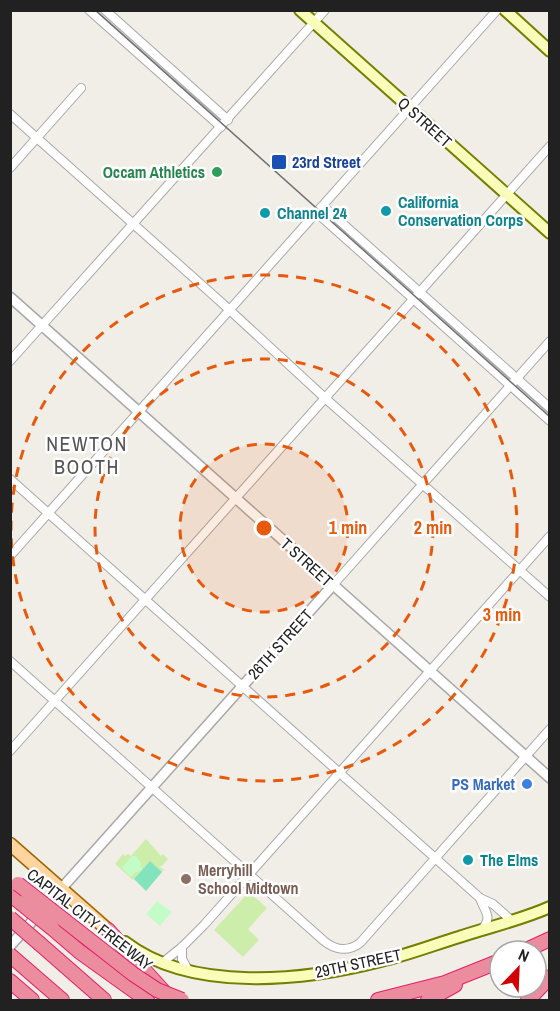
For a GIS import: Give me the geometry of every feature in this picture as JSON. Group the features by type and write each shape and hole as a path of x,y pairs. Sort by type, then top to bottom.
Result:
{"highway":[{"path":"15,890 52,928 80,952 147,1000"},
{"name":"CAPITAL CITY FREEWAY","path":"15,890 133,975 158,990 182,1000"},
{"path":"10,918 104,1000"},
{"path":"108,930 172,1000"},
{"path":"16,960 62,1000"},
{"path":"378,1000 445,983 488,966"},
{"path":"428,1000 477,971"},
{"path":"528,1000 549,976"},
{"path":"10,981 32,1000"}],"main road":[{"name":"Q STREET","path":"300,10 549,233"},
{"path":"505,10 549,51"},
{"path":"10,844 108,930"},
{"name":"29TH STREET","path":"108,930 141,953 162,963 189,971 216,975 263,977 324,972 381,961 549,907"}],"street":[{"path":"89,10 220,127"},
{"path":"105,10 228,120"},
{"path":"10,361 325,10"},
{"path":"10,556 497,10"},
{"path":"10,168 81,88"},
{"path":"10,114 549,597"},
{"path":"10,751 549,146"},
{"path":"323,206 549,408"},
{"path":"317,213 549,421"},
{"name":"T STREET","path":"10,297 549,778"},
{"name":"26TH STREET","path":"10,946 549,341"},
{"path":"10,479 480,898 493,904 511,920"},
{"path":"162,963 182,947 549,536"},
{"path":"10,661 329,945 338,949 347,949 360,943 549,729"},
{"path":"480,898 489,918 486,926 481,930"},
{"path":"182,947 182,962 189,971"}],"green space":[{"path":"146,839 161,856 163,854 168,859 162,866 159,866 164,870 162,872 150,861 133,880 115,864 123,854 131,856"},
{"path":"132,856 136,856 142,864 140,866 142,870 131,877 122,868"},
{"path":"150,861 162,872 146,891 134,879"},
{"path":"249,892 267,908 248,929 259,940 243,957 214,930"},
{"path":"157,901 172,912 160,926 146,914"}],"tram line":[{"path":"95,10 550,417"}],"place":[{"name":"23rd Street","path":"279,162"},
{"name":"Occam Athletics","path":"217,172"},
{"name":"California Conservation Corps","path":"386,211"},
{"name":"Channel 24","path":"265,213"},
{"name":"PS Market","path":"527,784"},
{"name":"The Elms","path":"468,860"},
{"name":"Merryhill School Midtown","path":"186,879"}],"district":[{"name":"NEWTON BOOTH","path":"87,456"}]}
